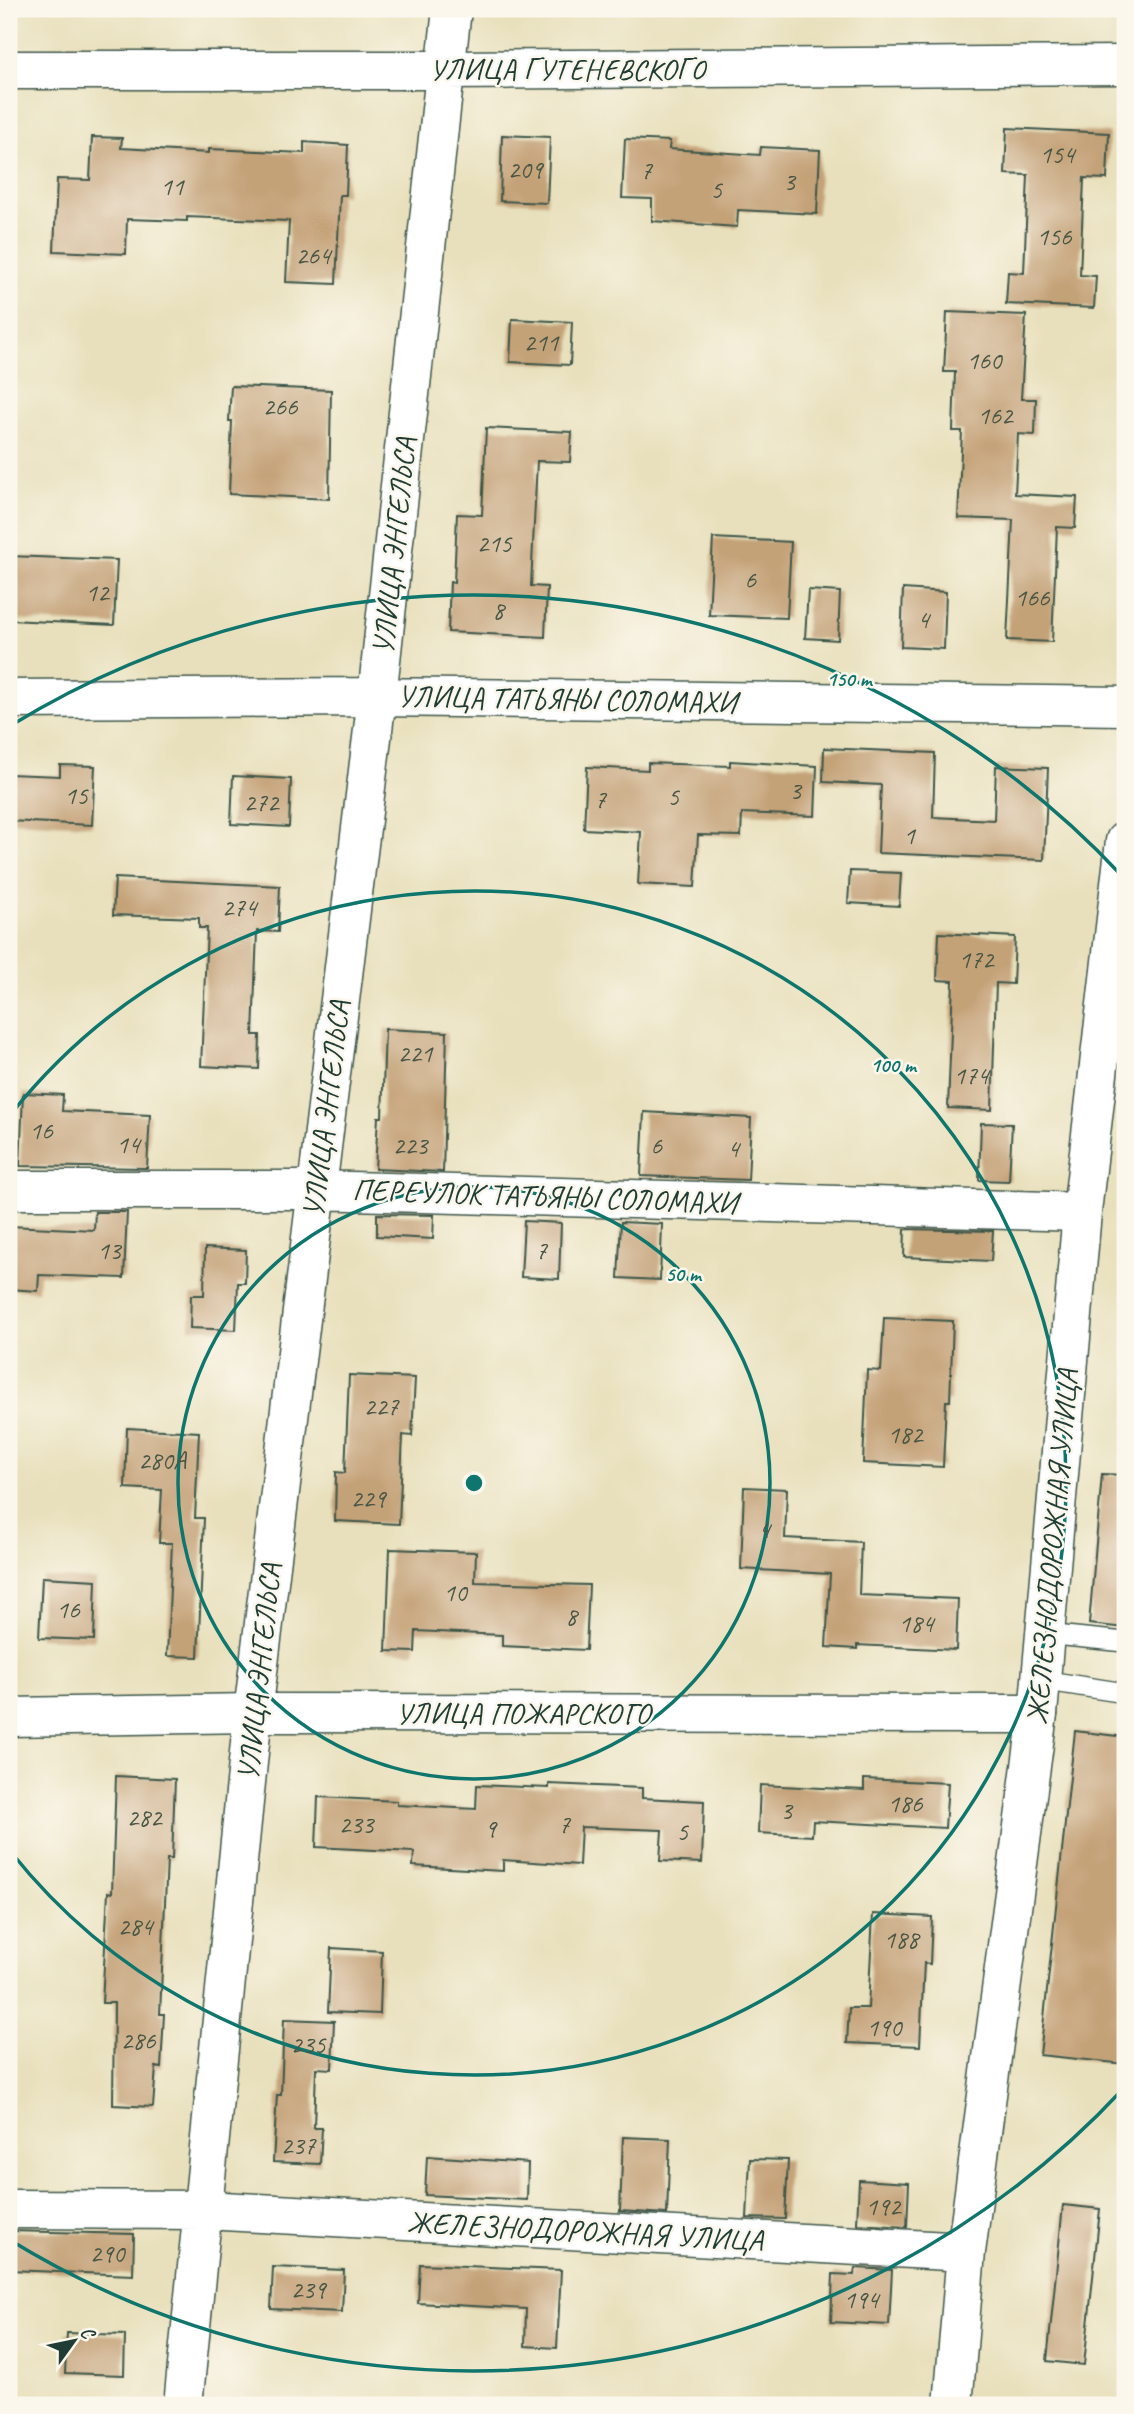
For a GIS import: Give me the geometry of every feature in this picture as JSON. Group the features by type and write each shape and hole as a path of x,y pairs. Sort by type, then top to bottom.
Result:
{"street":[{"name":"УЛИЦА ЭНГЕЛЬСА","path":"183,2405 253,1713 377,697 452,9"},
{"name":"УЛИЦА ГУТЕНЕВСКОГО","path":"9,71 1125,65"},
{"name":"УЛИЦА ТАТЬЯНЫ СОЛОМАХИ","path":"9,699 377,697 1125,706"},
{"name":"ЖЕЛЕЗНОДОРОЖНАЯ УЛИЦА","path":"953,2405 966,2252 1039,1697 1082,1212 1125,841"},
{"name":"ПЕРЕУЛОК ТАТЬЯНЫ СОЛОМАХИ","path":"9,1190 316,1190 1082,1212"},
{"name":"УЛИЦА ПОЖАРСКОГО","path":"9,1717 1039,1697"},
{"path":"9,2209 204,2210"},
{"name":"ЖЕЛЕЗНОДОРОЖНАЯ УЛИЦА","path":"204,2210 966,2252"}],"lane":[{"path":"1045,1634 1125,1642"},
{"path":"1039,1697 1125,1693"}],"building":[{"path":"1007,128 1109,133 1107,179 1084,178 1080,275 1096,276 1094,308 1006,304 1008,272 1024,273 1028,175 1005,174"},
{"path":"502,135 550,137 547,203 500,201"},
{"path":"92,137 122,138 121,148 209,153 209,149 304,153 304,142 348,145 346,195 340,195 336,284 286,282 289,221 187,217 187,221 127,219 126,254 54,251 57,179 90,180"},
{"path":"625,139 670,141 669,149 760,155 761,147 820,150 817,214 738,210 737,227 652,221 652,199 622,198"},
{"path":"947,312 1026,315 1021,399 1036,399 1035,435 1018,434 1015,494 1077,497 1075,528 1057,527 1052,642 1007,640 1013,520 958,518 962,431 953,431 955,372 944,372"},
{"path":"512,319 572,322 570,365 510,362"},
{"path":"231,386 331,390 329,499 229,494"},
{"path":"486,428 572,432 570,462 537,461 531,586 547,587 545,637 448,632 450,582 454,583 457,514 482,515"},
{"path":"713,538 791,542 787,618 709,615"},
{"path":"9,556 117,560 114,625 9,620"},
{"path":"903,589 946,592 944,649 901,647"},
{"path":"808,590 840,592 838,640 805,638"},
{"path":"824,748 935,753 933,817 994,820 996,766 1048,768 1044,860 878,853 881,785 823,782"},
{"path":"730,761 817,766 815,816 742,813 741,836 698,835 695,887 638,884 641,832 584,829 587,767 648,770 648,763 730,766"},
{"path":"60,765 95,766 92,825 9,821 9,774 60,776"},
{"path":"233,776 291,779 289,827 231,824"},
{"path":"850,871 901,873 899,906 848,903"},
{"path":"115,878 280,886 278,932 257,931 253,1035 260,1035 259,1069 201,1066 207,928 199,928 199,918 113,915"},
{"path":"939,933 1015,937 1013,984 996,983 992,1110 948,1108 953,981 937,980"},
{"path":"385,1029 447,1032 443,1172 375,1169 378,1117 382,1117"},
{"path":"23,1093 63,1095 62,1111 150,1115 147,1168 20,1166"},
{"path":"644,1112 751,1118 748,1180 641,1176"},
{"path":"981,1123 1012,1124 1009,1181 979,1180"},
{"path":"95,1212 127,1212 124,1278 39,1275 38,1291 9,1289 9,1226 94,1230"},
{"path":"377,1214 434,1215 433,1239 377,1236"},
{"path":"524,1221 561,1223 559,1279 521,1277"},
{"path":"621,1222 662,1224 660,1280 618,1278"},
{"path":"905,1229 993,1231 991,1261 904,1257"},
{"path":"205,1248 246,1250 245,1283 238,1283 236,1330 190,1328 191,1295 204,1295"},
{"path":"884,1318 953,1321 950,1401 946,1401 943,1467 863,1463 867,1370 881,1371"},
{"path":"349,1375 415,1378 412,1436 403,1435 399,1524 335,1521 336,1472 345,1473"},
{"path":"127,1428 199,1432 195,1518 204,1518 198,1657 167,1656 172,1543 159,1543 162,1490 125,1488"},
{"path":"1102,1474 1125,1475 1125,1628 1089,1624"},
{"path":"744,1487 787,1489 785,1538 861,1542 859,1595 958,1599 956,1650 857,1645 857,1649 826,1647 830,1574 741,1569"},
{"path":"390,1549 476,1552 475,1582 589,1585 586,1650 502,1646 502,1635 416,1631 415,1652 386,1651"},
{"path":"42,1577 96,1580 94,1640 39,1638"},
{"path":"1075,1731 1125,1737 1125,2064 1040,2055"},
{"path":"116,1776 175,1779 172,1859 167,1859 160,2014 164,2014 161,2068 156,2067 153,2107 113,2105 114,2003 102,2003 108,1892 112,1893"},
{"path":"864,1779 948,1783 945,1828 813,1821 812,1836 758,1833 760,1785 864,1790"},
{"path":"549,1784 642,1788 642,1798 704,1801 702,1863 660,1861 662,1830 581,1827 579,1865 503,1860 503,1871 413,1866 414,1852 316,1847 318,1797 476,1809 477,1785 549,1788"},
{"path":"873,1914 932,1917 930,1964 924,1963 920,2046 847,2043 849,2008 868,2008"},
{"path":"331,1948 382,1951 380,2014 328,2012"},
{"path":"284,2019 334,2021 332,2069 316,2068 314,2128 322,2128 320,2164 273,2162 277,2095 281,2095"},
{"path":"623,2137 670,2139 667,2214 620,2211"},
{"path":"427,2156 528,2163 527,2200 425,2195"},
{"path":"750,2159 788,2160 785,2219 747,2218"},
{"path":"859,2180 909,2183 907,2227 857,2224"},
{"path":"1063,2205 1100,2209 1084,2365 1047,2361"},
{"path":"9,2231 134,2234 133,2275 9,2270"},
{"path":"420,2264 561,2270 557,2348 525,2346 526,2309 418,2303"},
{"path":"273,2267 344,2270 342,2312 271,2309"},
{"path":"855,2268 892,2270 889,2325 831,2322 833,2274 854,2275"},
{"path":"67,2333 125,2335 124,2375 65,2373"}]}
